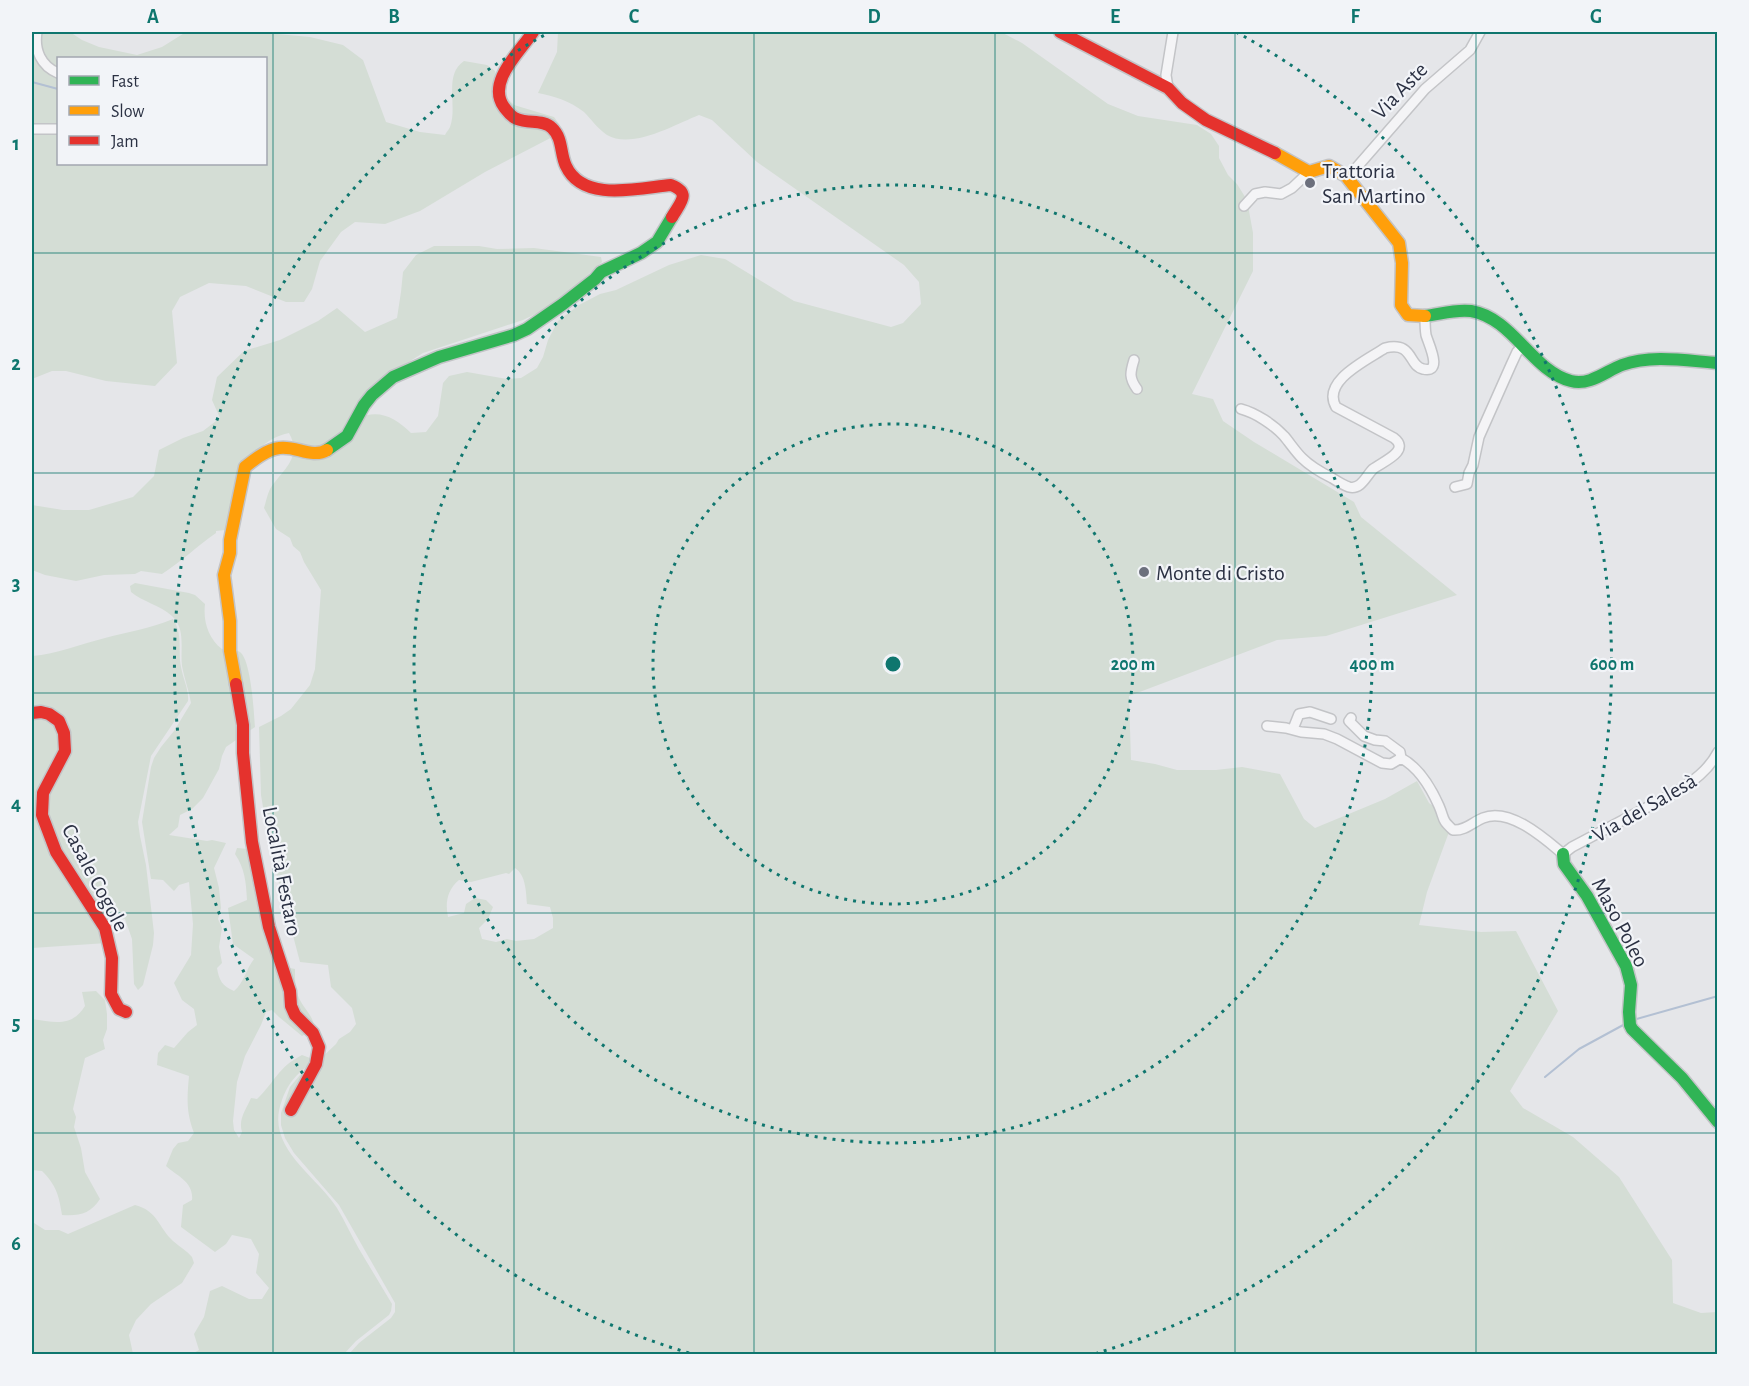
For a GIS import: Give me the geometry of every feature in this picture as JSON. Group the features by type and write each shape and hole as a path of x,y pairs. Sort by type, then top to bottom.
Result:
{"street":[{"path":"37,32 36,48 41,59 47,67 57,72"},
{"name":"Località Festaro","path":"291,1110 316,1064 318,1059 316,1052 319,1047 313,1033 294,1015 290,991 269,927 254,854 244,763 243,725 230,651 230,621 224,576 230,553 230,540 241,481 247,464 271,450 282,447 311,453 324,452 347,436 364,405 393,377 440,357 527,329 563,304 602,272 657,242 663,233 683,196 679,189 671,185 613,191 598,190 579,183 568,172 555,130 545,124 521,120 508,113 497,93 499,85 502,76 533,32"},
{"path":"1059,32 1168,88 1182,103 1206,120 1262,146 1309,172"},
{"path":"1168,88 1166,75 1173,32"},
{"name":"Via Aste","path":"1346,176 1357,167 1425,89 1470,50 1480,32"},
{"path":"32,129 57,129"},
{"path":"1244,206 1255,194 1265,192 1281,194 1292,188 1309,172 1329,166 1346,176 1399,243 1402,263 1401,305 1408,315 1416,317 1463,309 1483,314 1496,321 1550,369 1562,378 1571,381 1594,378 1631,362 1718,363"},
{"path":"1241,409 1250,411 1278,430 1302,458 1326,475 1348,487 1356,487 1375,468 1396,454 1400,445 1394,438 1336,407 1333,398 1337,384 1342,376 1385,348 1401,348 1420,368 1431,368 1434,359 1426,336 1425,316"},
{"path":"1455,488 1467,484 1479,437 1511,365 1524,345"},
{"path":"1134,360 1130,373 1137,389"},
{"path":"1293,729 1299,714 1310,712 1331,719"},
{"name":"Casale Cogole","path":"32,713 50,714 62,726 64,751 43,793 42,815 56,852 105,928 112,958 111,994 119,1009 126,1012"},
{"path":"1351,718 1349,721 1364,736 1384,741 1400,752 1401,758 1411,764 1428,785 1440,808 1443,821 1455,831 1484,818 1494,816 1504,818 1525,825 1563,854"},
{"path":"1267,726 1324,734 1382,763 1391,764 1401,758"},
{"name":"Via del Salesà","path":"1563,854 1684,787 1705,771 1718,752"},
{"name":"Maso Poleo","path":"1563,854 1564,864 1587,896 1626,966 1631,985 1632,1029 1682,1078 1718,1122"}],"shaded area":[{"path":"32,32 36,32 35,48 57,74 57,127 32,130"},
{"path":"39,32 70,32 99,47 137,55 162,47 186,32 275,32 343,45 363,60 386,122 420,132 445,135 452,119 454,74 464,61 487,65 495,71 506,97 514,105 554,117 562,132 485,172 420,211 385,224 355,222 341,232 320,261 312,289 304,302 286,302 246,286 209,283 180,297 172,311 177,363 155,386 106,381 66,371 52,371 32,379 32,133 57,130 57,165 267,165 267,57 57,57 57,71 42,59"},
{"path":"558,32 1001,32 1022,43 1108,104 1138,116 1197,125 1211,134 1219,146 1219,158 1228,175 1247,200 1253,233 1253,271 1192,394 1213,399 1223,421 1354,502 1361,517 1457,595 1326,636 1277,640 1129,696 1131,760 1177,770 1242,767 1280,774 1304,819 1315,828 1385,799 1417,781 1429,803 1442,812 1449,832 1427,892 1419,925 1481,932 1516,931 1558,1011 1510,1091 1523,1108 1573,1137 1619,1177 1672,1260 1673,1303 1701,1313 1717,1312 1717,1354 349,1354 359,1343 391,1318 395,1312 395,1303 339,1205 294,1153 285,1138 281,1125 281,1113 290,1087 356,1024 352,1008 331,987 328,965 300,962 270,849 261,795 259,727 291,709 310,685 315,669 321,590 300,552 293,546 290,538 276,529 264,508 270,489 292,457 293,442 289,433 283,434 267,442 258,450 250,459 227,532 225,530 216,531 162,574 141,571 135,574 104,575 76,581 32,570 32,505 63,510 89,510 133,497 154,476 159,450 203,431 220,418 212,400 217,377 244,351 280,340 318,321 337,308 365,332 397,318 403,272 416,255 434,246 534,248 601,257 602,262 564,296 544,310 523,320 423,353 404,365 382,383 357,419 372,414 386,416 411,433 426,432 438,416 443,383 449,376 467,372 507,379 521,378 537,368 558,321 579,305 669,265 701,255 725,259 794,301 891,327 903,323 921,304 919,282 904,265 757,162 712,120 699,115 641,138 617,139 604,133 584,112 573,105 556,97 538,93 557,52","holes":["515,868 519,871 525,884 527,904 550,907 553,928 534,939 516,941 507,939 496,942 482,939 479,928 488,919 493,907 486,900 475,898 466,904 464,913 448,917 448,897 459,880 471,882 509,874"]},
{"path":"135,583 195,595 205,604 206,623 213,640 222,649 240,652 247,665 255,727 226,747 219,769 203,798 192,809 180,815 178,827 169,835 226,843 214,868 221,908 218,919 222,928 219,947 222,963 217,968 222,982 234,991 254,959 233,944 228,908 247,900 244,876 235,854 237,848 248,849 285,967 295,969 298,995 314,1024 315,1029 302,1036 272,1010 266,1012 245,1056 237,1082 233,1121 234,1130 239,1138 242,1132 242,1119 251,1098 257,1099 282,1070 294,1060 302,1055 310,1058 313,1062 294,1078 282,1100 278,1117 280,1132 294,1159 337,1208 392,1304 389,1315 356,1341 344,1354 192,1354 199,1350 194,1334 204,1317 210,1291 222,1286 249,1299 262,1299 269,1288 256,1273 259,1254 251,1239 232,1235 226,1244 215,1252 181,1227 183,1205 192,1200 192,1194 188,1184 166,1166 178,1143 188,1141 194,1133 188,1105 189,1076 157,1065 158,1053 165,1045 174,1048 197,1025 194,1009 182,1000 174,983 191,955 193,924 189,882 179,885 174,891 163,880 151,879 142,822 154,758 191,703 182,666 179,627 167,612 131,592 130,586"},
{"path":"173,619 178,631 181,667 188,701 151,756 138,822 154,933 143,985 138,990 134,984 132,939 125,919 115,916 98,918 107,943 32,948 32,656 60,651"},
{"path":"96,991 105,1000 107,1029 103,1040 105,1049 85,1058 73,1109 76,1117 74,1127 81,1148 85,1172 100,1199 84,1213 62,1215 58,1196 51,1181 42,1171 32,1170 32,1019 68,1021 80,1013 85,1006 82,992"},
{"path":"135,1205 149,1211 168,1236 192,1257 194,1263 182,1283 151,1304 136,1320 129,1335 133,1354 32,1354 32,1209 34,1223 45,1230 59,1230 68,1234"}],"waterway":[{"path":"32,82 57,89"},
{"path":"1633,1020 1718,996"},
{"path":"1545,1077 1579,1049 1625,1024"}],"traffic: fast":[{"path":"327,450 347,436 364,405 393,377 439,357 527,329 563,304 601,272 641,253 657,242 672,217"},
{"path":"1425,316 1454,311 1471,311 1486,316 1499,323 1545,367 1571,381 1591,380 1622,365 1645,360 1670,359 1718,363"},
{"path":"1563,854 1564,864 1587,896 1626,966 1631,985 1629,1012 1632,1029 1682,1078 1718,1122"}],"traffic: slow":[{"path":"1275,153 1309,172 1329,166 1346,176 1399,243 1402,263 1401,305 1408,315 1425,316"},
{"path":"236,684 230,651 230,621 224,575 245,467 274,449 291,448 309,453 327,450"}],"traffic: jam":[{"path":"533,32 513,58 502,78 499,88 504,107 515,118 548,125 552,128 560,141 566,166 574,178 585,185 613,190 671,185 677,188 683,195 672,217"},
{"path":"1060,32 1168,88 1182,103 1206,120 1275,153"},
{"path":"236,684 243,725 243,753 252,842 269,927 290,991 291,1006 295,1015 313,1033 319,1047 316,1064 291,1110"},
{"path":"32,713 49,714 59,721 64,733 65,751 43,793 42,815 56,852 105,928 112,958 111,994 119,1009 126,1012"}],"place":[{"name":"Trattoria San Martino","path":"1310,183"},
{"name":"Monte di Cristo","path":"1144,572"}]}
